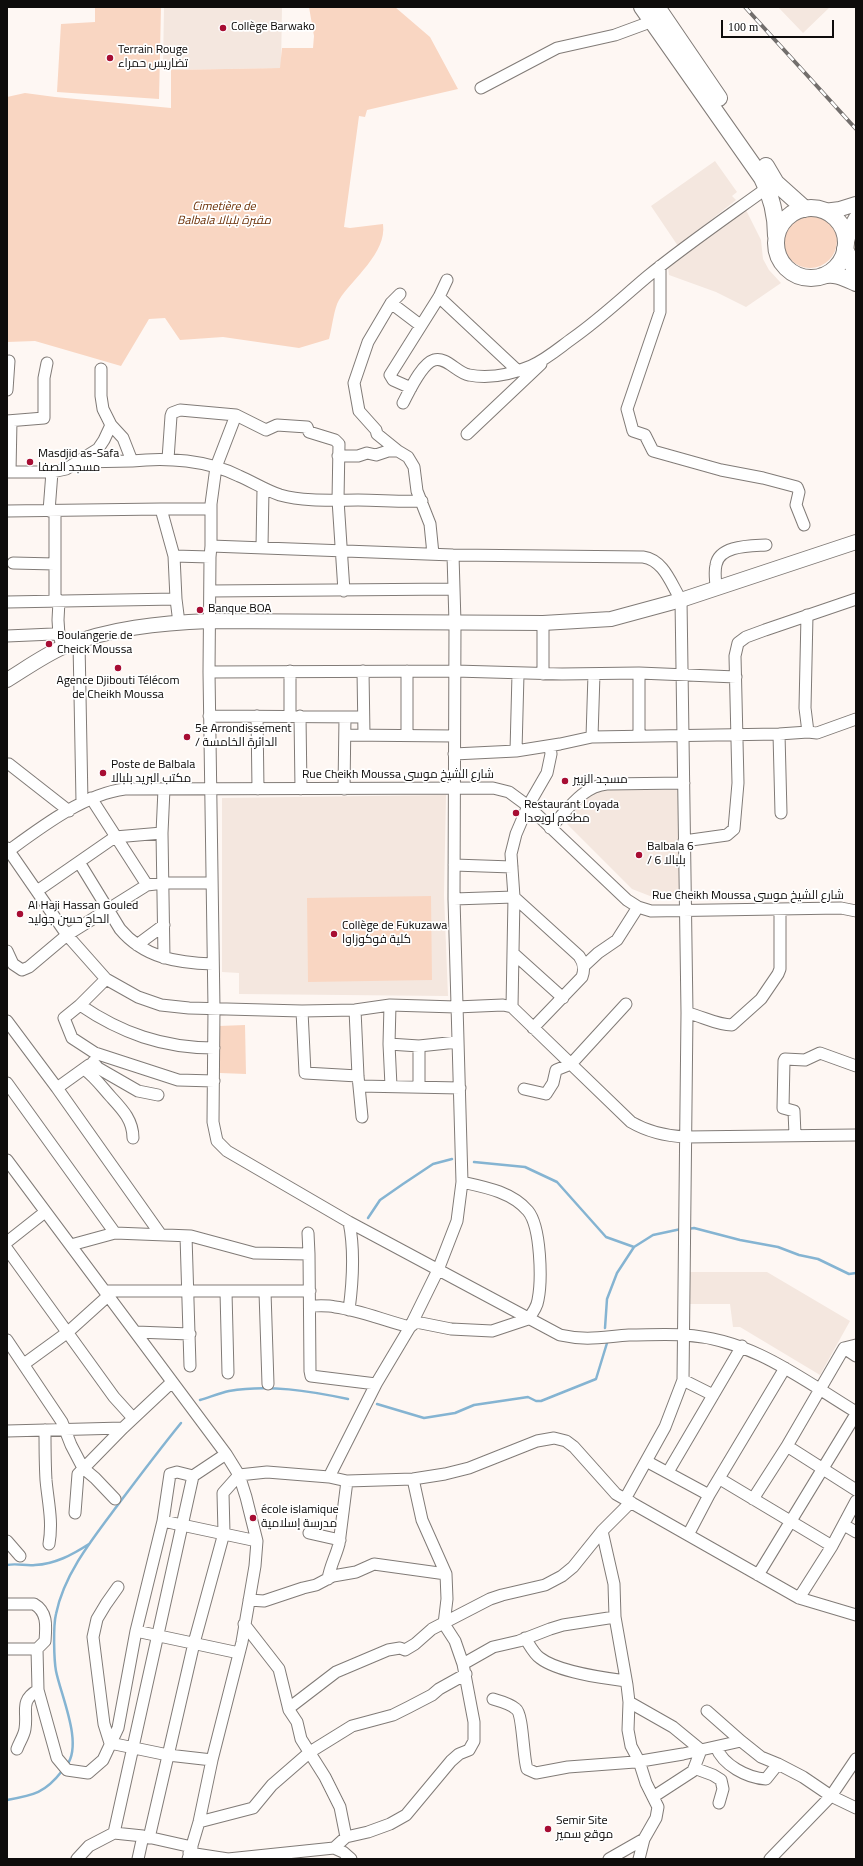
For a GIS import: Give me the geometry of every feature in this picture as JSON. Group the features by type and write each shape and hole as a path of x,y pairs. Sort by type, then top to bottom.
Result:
{"highway":[{"path":"642,7 655,14 776,183 805,209"},
{"path":"655,14 762,178 776,215 776,248 780,260 788,269 798,276 810,278 829,274 845,278 856,283"},
{"path":"776,236 784,221 793,213 805,209 824,211 840,225 843,232 845,247 856,272"},
{"path":"822,276 840,263 845,247"}],"main road":[{"path":"824,211 840,210 856,204"},
{"path":"845,247 856,218"},
{"path":"7,680 60,641 79,642 144,627 179,622 543,623 611,619 681,600 856,542"}],"street":[{"path":"481,88 557,48 615,35 655,14"},
{"path":"467,434 545,359 601,318 660,266 767,188"},
{"path":"660,266 660,312 627,409 633,431 645,435 653,451 721,470 763,478 797,487 799,492 796,505 804,525"},
{"path":"411,388 393,380 390,376 420,325 439,297 447,280"},
{"path":"400,294 391,303 368,342 354,383 358,411 376,430 376,434 408,457 412,463 417,491 422,501 431,529 433,554"},
{"path":"439,297 518,371"},
{"path":"391,303 420,325"},
{"path":"403,403 425,367 434,359 444,361 462,373 469,375 500,375 518,371 545,359"},
{"path":"7,390 9,361"},
{"path":"47,363 44,378 44,418 9,421 8,472 52,472 66,469 79,462 101,445 111,425"},
{"path":"101,369 102,404 111,425 123,438 132,461"},
{"path":"168,459 170,419 172,413 180,410 236,415 266,430 277,425 307,427 309,432 336,440 339,444 338,500 344,591"},
{"path":"236,415 216,466 211,509 209,716 214,1008 213,1122 217,1141 227,1151 348,1222 560,1335 584,1339 627,1336 683,1335 706,1337 742,1346 785,1368 856,1413 758,1575"},
{"path":"338,456 358,456 367,453 376,455 388,451 398,451"},
{"path":"79,462 168,459 216,466 238,475 263,489 280,495 297,498 394,502 422,501"},
{"path":"7,636 33,634 60,641 58,620 59,601 55,597 52,472"},
{"path":"262,546 263,489"},
{"path":"162,509 174,556 176,599 179,622"},
{"path":"7,511 211,509"},
{"path":"716,588 716,565 720,556 731,550 766,545"},
{"path":"174,556 262,546 433,554 650,558 656,561 664,570 681,600 684,783 684,911 687,1012 683,1380 665,1427 646,1461 628,1501 573,1566 556,1579 545,1585 502,1595 432,1629 415,1644 405,1650 400,1648 388,1650 336,1672 288,1708"},
{"path":"329,1477 376,1384 410,1327 438,1270 457,1221 462,1182 454,899 455,623 452,554"},
{"path":"13,563 54,564"},
{"path":"210,591 454,589"},
{"path":"7,602 176,599"},
{"path":"684,842 727,835 734,830 738,783 736,734 736,646 741,640 807,614 856,599"},
{"path":"807,614 805,708 808,732"},
{"path":"543,623 543,674"},
{"path":"79,642 86,800 115,837 147,885"},
{"path":"407,671 407,735"},
{"path":"209,672 455,671 518,674 639,673 736,677"},
{"path":"290,672 301,789"},
{"path":"363,672 364,735"},
{"path":"639,673 639,736"},
{"path":"516,751 518,674"},
{"path":"592,737 594,674"},
{"path":"209,716 363,717"},
{"path":"257,716 258,789"},
{"path":"344,789 345,717"},
{"path":"454,754 516,751 550,746 592,737 817,733 856,719"},
{"path":"779,734 781,813"},
{"path":"345,735 454,736"},
{"path":"512,1007 514,897 512,867 513,847 528,806 547,773 551,754 550,746"},
{"path":"9,764 69,811"},
{"path":"550,828 581,795 595,786 607,784 684,783"},
{"name":"Rue Cheikh Moussa شارع الشيخ موسى","path":"8,850 86,800 115,790 210,788 488,788 509,792 528,806 627,900 638,907 651,911 841,908 856,912"},
{"path":"164,789 162,833 164,958"},
{"path":"37,891 115,837 162,833"},
{"path":"8,850 68,935 106,979 138,997 161,1004 189,1008 355,1010 390,1005 456,1007 503,1005 512,1007 631,1122 640,1127 662,1135 686,1137 856,1135"},
{"path":"79,862 124,934 137,945 164,958 190,963 213,964"},
{"path":"454,865 512,867"},
{"path":"7,951 13,964 22,970 29,967 68,935 147,885 164,883 212,883"},
{"path":"454,899 514,897 579,956 584,966"},
{"path":"533,1028 582,977 584,966 598,953 617,940 638,907"},
{"path":"687,1012 711,1019 717,1024 732,1025 761,999 780,969 780,909"},
{"path":"137,945 164,925"},
{"path":"513,953 563,998"},
{"path":"106,979 80,1005 64,1018 72,1038 91,1062 98,1068 138,1091 158,1095"},
{"path":"524,1089 546,1094 553,1083 556,1070 571,1064 626,1004"},
{"path":"80,1005 97,1016 156,1042 178,1047 214,1048"},
{"path":"390,1005 389,1044 391,1086"},
{"path":"302,1010 305,1073 391,1086 460,1088"},
{"path":"355,1010 358,1081 362,1117"},
{"path":"7,1021 11,1036 58,1088 161,1235"},
{"path":"389,1044 419,1046 458,1042"},
{"path":"419,1046 419,1086"},
{"path":"795,1135 794,1111 783,1108 782,1101 785,1059 805,1060 820,1053 856,1066"},
{"path":"91,1062 101,1084 121,1107 133,1129 133,1138"},
{"path":"58,1088 91,1062 178,1080 214,1081"},
{"path":"7,1082 115,1234"},
{"path":"7,1160 226,1454 239,1474 257,1541 255,1566 239,1653 212,1760 199,1822 190,1853"},
{"path":"410,1327 416,1322 451,1329 492,1331 528,1319 538,1302 540,1281 539,1252 534,1221 528,1210 511,1198 491,1188 462,1182"},
{"path":"7,1242 45,1212"},
{"path":"348,1222 351,1235 354,1280 349,1310"},
{"path":"308,1233 310,1254 311,1376 376,1384"},
{"path":"71,1245 115,1234 161,1235 200,1238 254,1253 310,1254"},
{"path":"186,1236 190,1366"},
{"path":"7,1249 114,1397 133,1418"},
{"path":"24,1364 68,1332 108,1294 310,1291"},
{"path":"226,1292 228,1373"},
{"path":"266,1292 268,1384"},
{"path":"310,1306 334,1306 410,1327"},
{"path":"136,1332 190,1334"},
{"path":"7,1340 62,1422 71,1445 83,1468 115,1499"},
{"path":"754,1499 787,1446 844,1348 856,1345"},
{"path":"668,1472 742,1346"},
{"path":"844,1348 856,1356"},
{"path":"688,1535 785,1368"},
{"path":"683,1380 713,1395"},
{"path":"75,1512 78,1474 122,1428 172,1382"},
{"path":"7,1431 122,1428"},
{"path":"45,1430 46,1481 51,1515 49,1544"},
{"path":"138,1859 146,1837 168,1755 194,1644 224,1533 224,1492 239,1474 267,1472 329,1477 347,1481 414,1478 444,1474 469,1468 537,1441 554,1438 566,1441 574,1447 616,1494 799,1598 856,1615"},
{"path":"787,1446 856,1490"},
{"path":"114,1833 159,1636 193,1476 226,1454"},
{"path":"646,1461 710,1495"},
{"path":"36,1649 38,1690 57,1758 67,1770 88,1773 103,1760 118,1728 123,1710 136,1631 163,1521 170,1474 177,1472 193,1476"},
{"path":"334,1848 346,1837 368,1832 390,1824 406,1815 451,1761 459,1754 469,1750 474,1741 474,1722 464,1669 454,1641 444,1624 447,1599 446,1574 422,1520 414,1478"},
{"path":"720,1479 789,1522 832,1546"},
{"path":"328,1579 340,1540 347,1481"},
{"path":"799,1598 832,1546 856,1501"},
{"path":"163,1521 257,1541"},
{"path":"844,1525 856,1532"},
{"path":"602,1531 614,1584 615,1617 626,1681 629,1736 631,1746 639,1761 646,1784 658,1807 656,1818 644,1839 639,1859"},
{"path":"309,1533 340,1540"},
{"path":"7,1541 20,1556"},
{"path":"249,1600 264,1601 316,1585 328,1579 356,1572 374,1564 446,1574"},
{"path":"110,1743 104,1724 93,1636 97,1619 118,1586"},
{"path":"7,1604 34,1604 41,1610 47,1622 45,1641 36,1649 7,1649"},
{"path":"199,1822 252,1808 272,1785 310,1752 352,1726 393,1715 432,1695 493,1647 563,1625 615,1617"},
{"path":"244,1624 279,1669 288,1708 297,1722 301,1739 326,1777 340,1807 346,1837"},
{"path":"136,1631 239,1653"},
{"path":"525,1638 539,1658 557,1666 578,1672 626,1681"},
{"path":"17,1749 25,1729 26,1702 29,1695 38,1690"},
{"path":"493,1699 515,1708 520,1714 524,1760 527,1769 536,1773 568,1768 639,1761 741,1741"},
{"path":"628,1702 673,1727 701,1750"},
{"path":"707,1711 761,1757 803,1777 831,1796 856,1808"},
{"path":"110,1743 168,1755 212,1760"},
{"path":"716,1747 719,1755 724,1760 760,1779 766,1780 778,1764"},
{"path":"653,1797 693,1771 701,1750"},
{"path":"770,1859 831,1796 856,1760"},
{"path":"694,1768 713,1775 721,1780 723,1789 719,1803"},
{"path":"77,1859 89,1846 114,1833 146,1837 190,1853 228,1859 334,1848 343,1852 351,1859"},
{"path":"609,1859 644,1839"}],"shaded area":[{"name":"Collège Barwako","path":"164,7 282,7 281,68 171,70 163,66"},
{"path":"778,7 830,7 803,33"},
{"path":"715,161 737,192 732,196 736,200 678,246 651,206"},
{"path":"745,208 761,240 763,259 769,270 781,283 746,307 716,292 669,275 668,267"},
{"name":"Balbala 6 / بلبالا 6","path":"595,790 680,790 681,892 668,898 650,896 632,889 564,821"},
{"name":"Collège de Fukuzawa كلية فوكوزاوا","path":"446,795 444,895 448,996 239,994 239,973 222,972 222,798"},
{"path":"690,1272 767,1272 850,1321 820,1375 740,1327 733,1327 730,1304 690,1304"}],"green space":[{"name":"Terrain Rouge تضاريس حمراء","path":"95,7 161,7 159,99 57,92 61,24 95,22"},
{"name":"Cimetière de Balbala مقبرة بلبالا","path":"309,7 395,7 430,37 458,89 367,110 365,117 359,116 344,227 350,228 383,224 383,235 375,255 339,300 334,313 329,339 299,348 223,337 180,340 165,318 149,319 121,366 35,341 7,342 7,97 25,93 171,108 171,70 280,68 282,48 313,48 314,36"},
{"path":"805,214 815,214 825,218 833,226 837,236 837,246 833,256 825,264 815,268 805,268 795,264 787,256 783,246 783,236 787,226 795,218"},
{"path":"431,896 432,980 308,982 307,898"},
{"path":"245,1025 246,1074 220,1073 219,1026"}],"waterway":[{"path":"368,1218 380,1200 433,1164 452,1159"},
{"path":"474,1162 525,1167 557,1182 606,1237 634,1247"},
{"path":"688,1229 694,1228 740,1240 778,1247 799,1255 818,1259 849,1274 856,1273"},
{"path":"605,1328 607,1299 617,1273 634,1247 653,1235 681,1229"},
{"path":"377,1404 424,1418 455,1413 474,1405 528,1397 536,1401 541,1401 596,1379 607,1343"},
{"path":"200,1400 229,1391 259,1388 289,1389 348,1399"},
{"path":"67,1765 71,1756 73,1745 72,1732 56,1671 54,1651 55,1619 60,1599 72,1571 80,1557 98,1531 181,1423"},
{"path":"7,1565 49,1563 70,1555 89,1544"},
{"path":"7,1800 32,1794 44,1789 62,1771"}],"railway":[{"path":"745,7 856,129"}],"place":[{"name":"Collège Barwako","path":"223,28"},
{"name":"Terrain Rouge تضاريس حمراء","path":"110,58"},
{"name":"Masdjid as-Safa مسجد الصفا","path":"30,462"},
{"name":"Banque BOA","path":"200,610"},
{"name":"Boulangerie de Cheick Moussa","path":"49,644"},
{"name":"Agence Djibouti Télécom de Cheikh Moussa","path":"118,668"},
{"name":"5e Arrondissement / الدائرة الخامسة","path":"187,737"},
{"name":"Poste de Balbala مكتب البريد بلبالا","path":"103,773"},
{"name":"مسجد الزبير","path":"565,781"},
{"name":"Restaurant Loyada مطعم لويعدا","path":"516,813"},
{"name":"Balbala 6 / بلبالا 6","path":"639,855"},
{"name":"Al Haji Hassan Gouled الحاج حسن جوليد","path":"20,914"},
{"name":"Collège de Fukuzawa كلية فوكوزاوا","path":"334,934"},
{"name":"école islamique مدرسة إسلامية","path":"253,1518"},
{"name":"Semir Site موقع سمير","path":"548,1829"}]}
